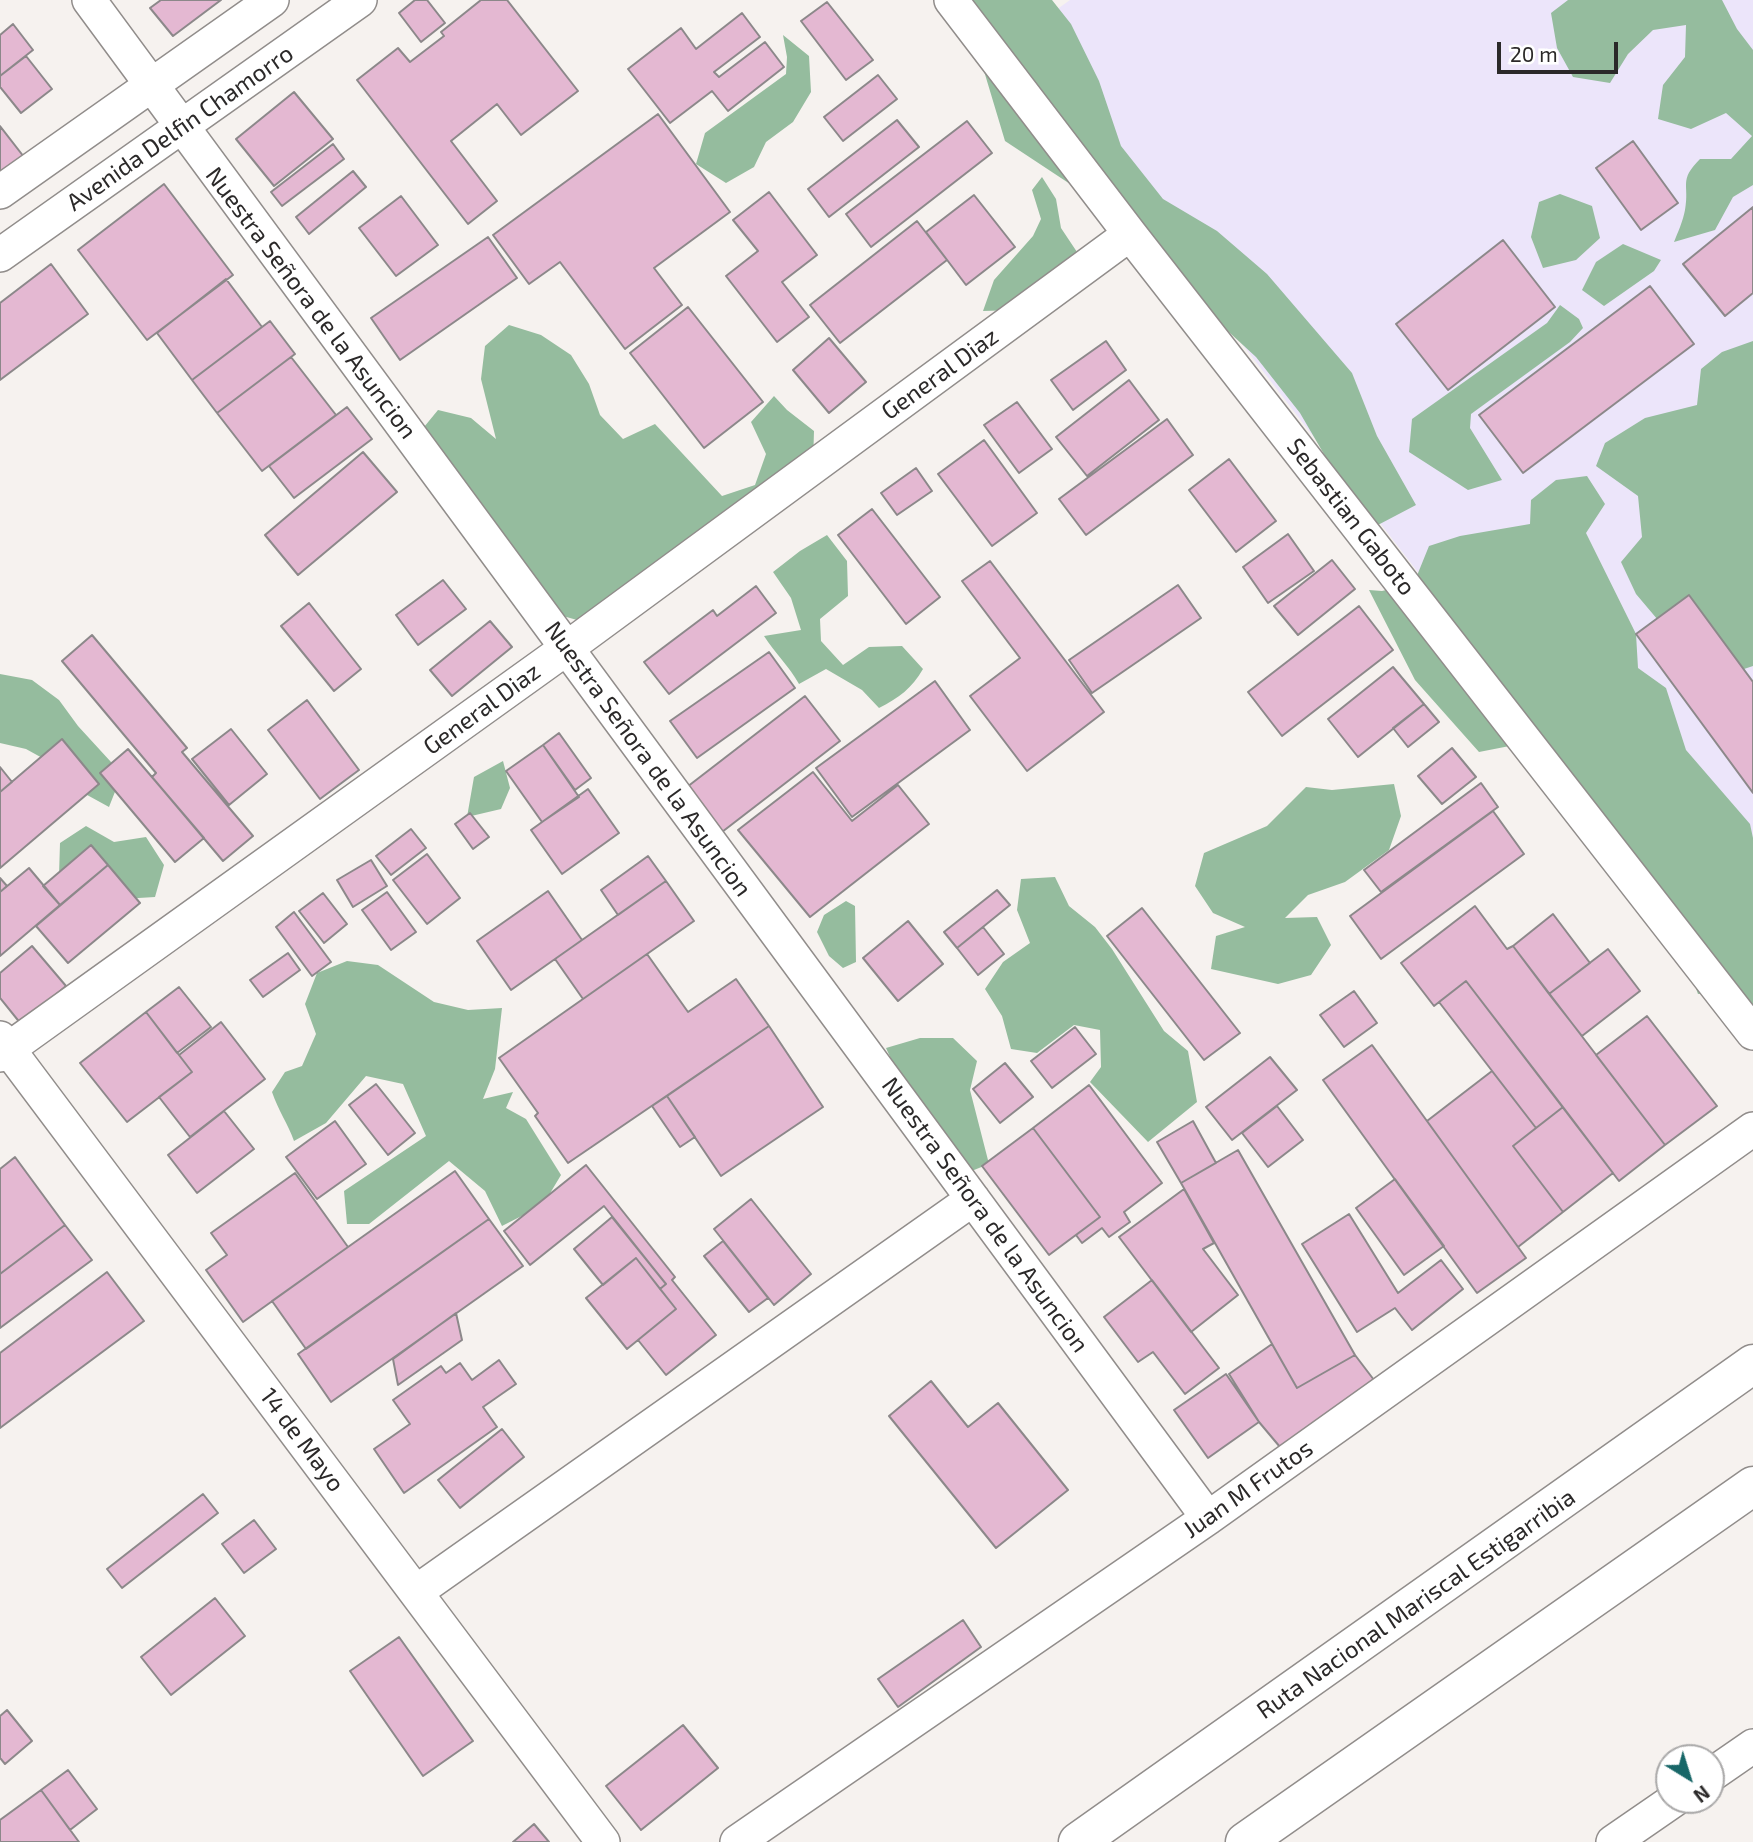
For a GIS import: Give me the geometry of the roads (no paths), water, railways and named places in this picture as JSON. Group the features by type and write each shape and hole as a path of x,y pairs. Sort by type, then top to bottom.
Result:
{"highway":[{"name":"Ruta Nacional Mariscal Estigarribia","path":"1078,1842 1753,1364"},
{"path":"1245,1842 1753,1486"}],"street":[{"name":"Nuestra Señora de la Asuncion","path":"89,0 180,127 1208,1518"},
{"name":"Avenida Delfin Chamorro","path":"0,192 272,0"},
{"name":"Avenida Delfin Chamorro","path":"0,255 360,0"},
{"name":"Sebastian Gaboto","path":"951,0 1130,234 1753,1033"},
{"name":"General Diaz","path":"3,1047 566,648 1130,234"},
{"name":"14 de Mayo","path":"3,1047 603,1842"},
{"name":"Juan M Frutos","path":"737,1842 1208,1518 1753,1129"},
{"path":"416,1592 973,1199"},
{"path":"1725,1765 1753,1746"},
{"path":"1613,1842 1655,1813"}]}
